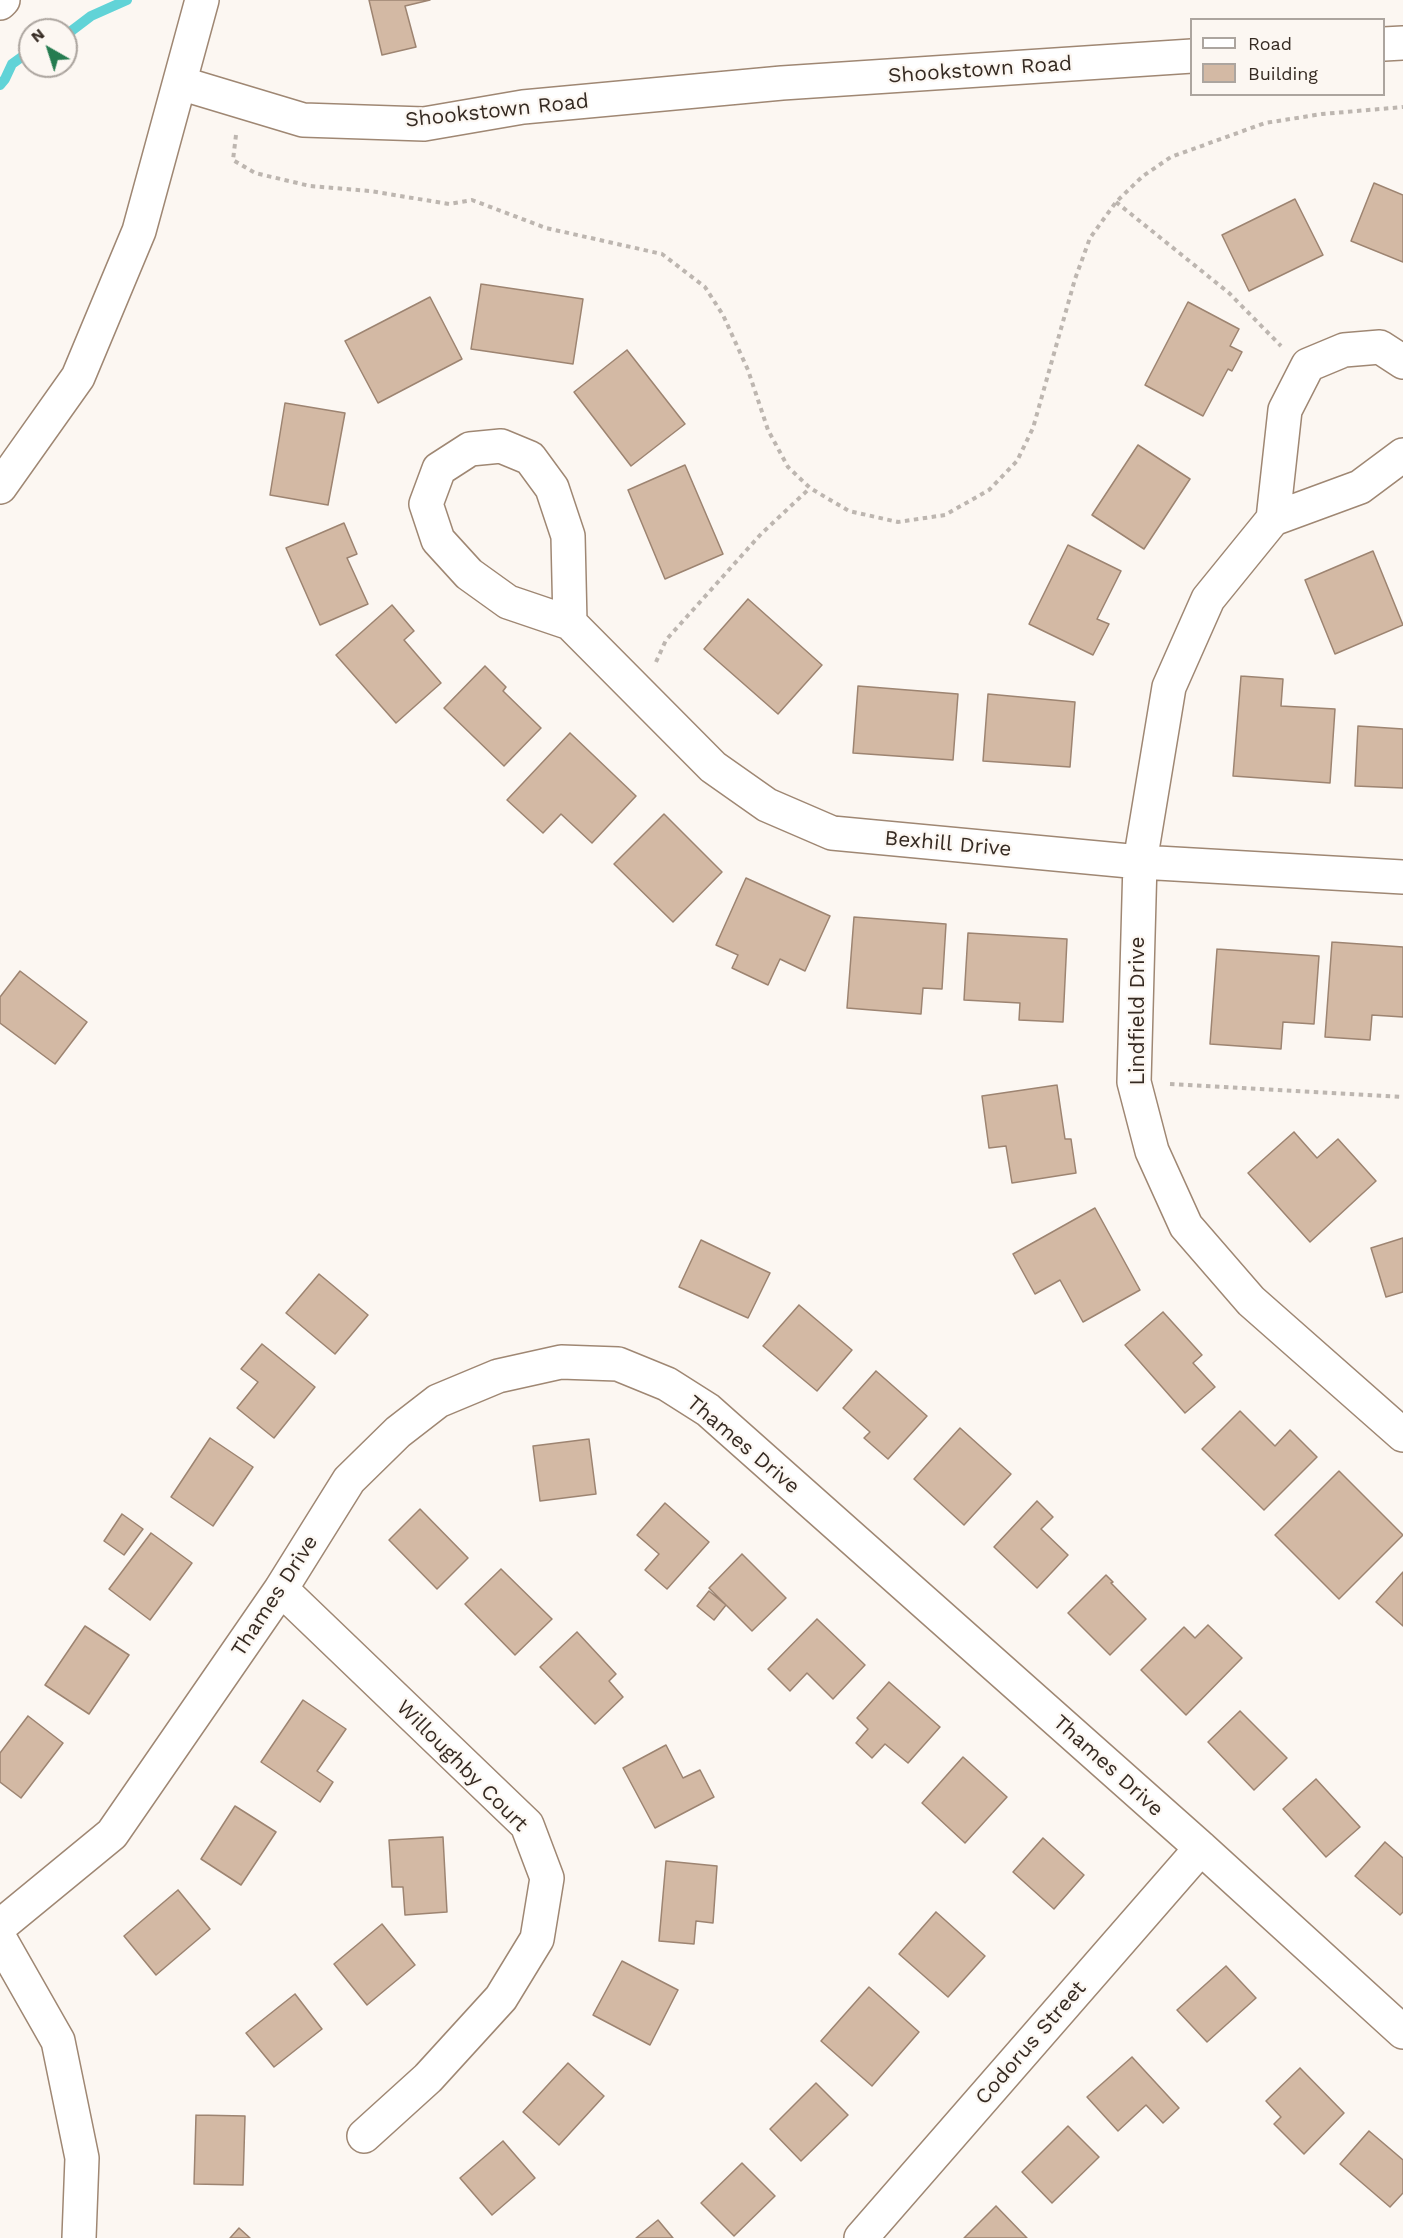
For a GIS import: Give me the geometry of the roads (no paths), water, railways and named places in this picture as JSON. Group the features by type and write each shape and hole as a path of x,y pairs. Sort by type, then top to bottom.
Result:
{"street":[{"path":"0,487 78,377 140,231 202,0"},
{"path":"1385,44 1403,43"},
{"name":"Shookstown Road","path":"180,83 303,120 424,124 523,107 782,83 1190,56"},
{"path":"1403,362 1380,347 1344,350 1308,365 1285,410 1272,519 1360,487 1403,455"},
{"name":"Bexhill Drive","path":"570,623 568,536 552,488 530,458 501,446 470,449 439,470 426,504 438,540 469,574 508,602 570,623 713,767 767,805 832,833 1140,862 1403,877"},
{"name":"Lindfield Drive","path":"1272,519 1208,598 1169,687 1140,862 1134,1082 1152,1151 1186,1226 1251,1301 1401,1428"},
{"name":"Thames Drive","path":"0,1926 112,1834 281,1589 349,1480 398,1432 438,1401 498,1376 561,1362 618,1364 667,1384 708,1410 1201,1848 1403,2032"},
{"name":"Willoughby Court","path":"281,1589 527,1825 547,1878 537,1939 501,1998 428,2078 364,2136"},
{"name":"Codorus Street","path":"861,2238 1201,1848"},
{"path":"0,1939 58,2041 82,2158 79,2238"}],"waterway":[{"path":"78,26 91,16 127,0"},
{"path":"0,85 12,64 18,60"}]}
